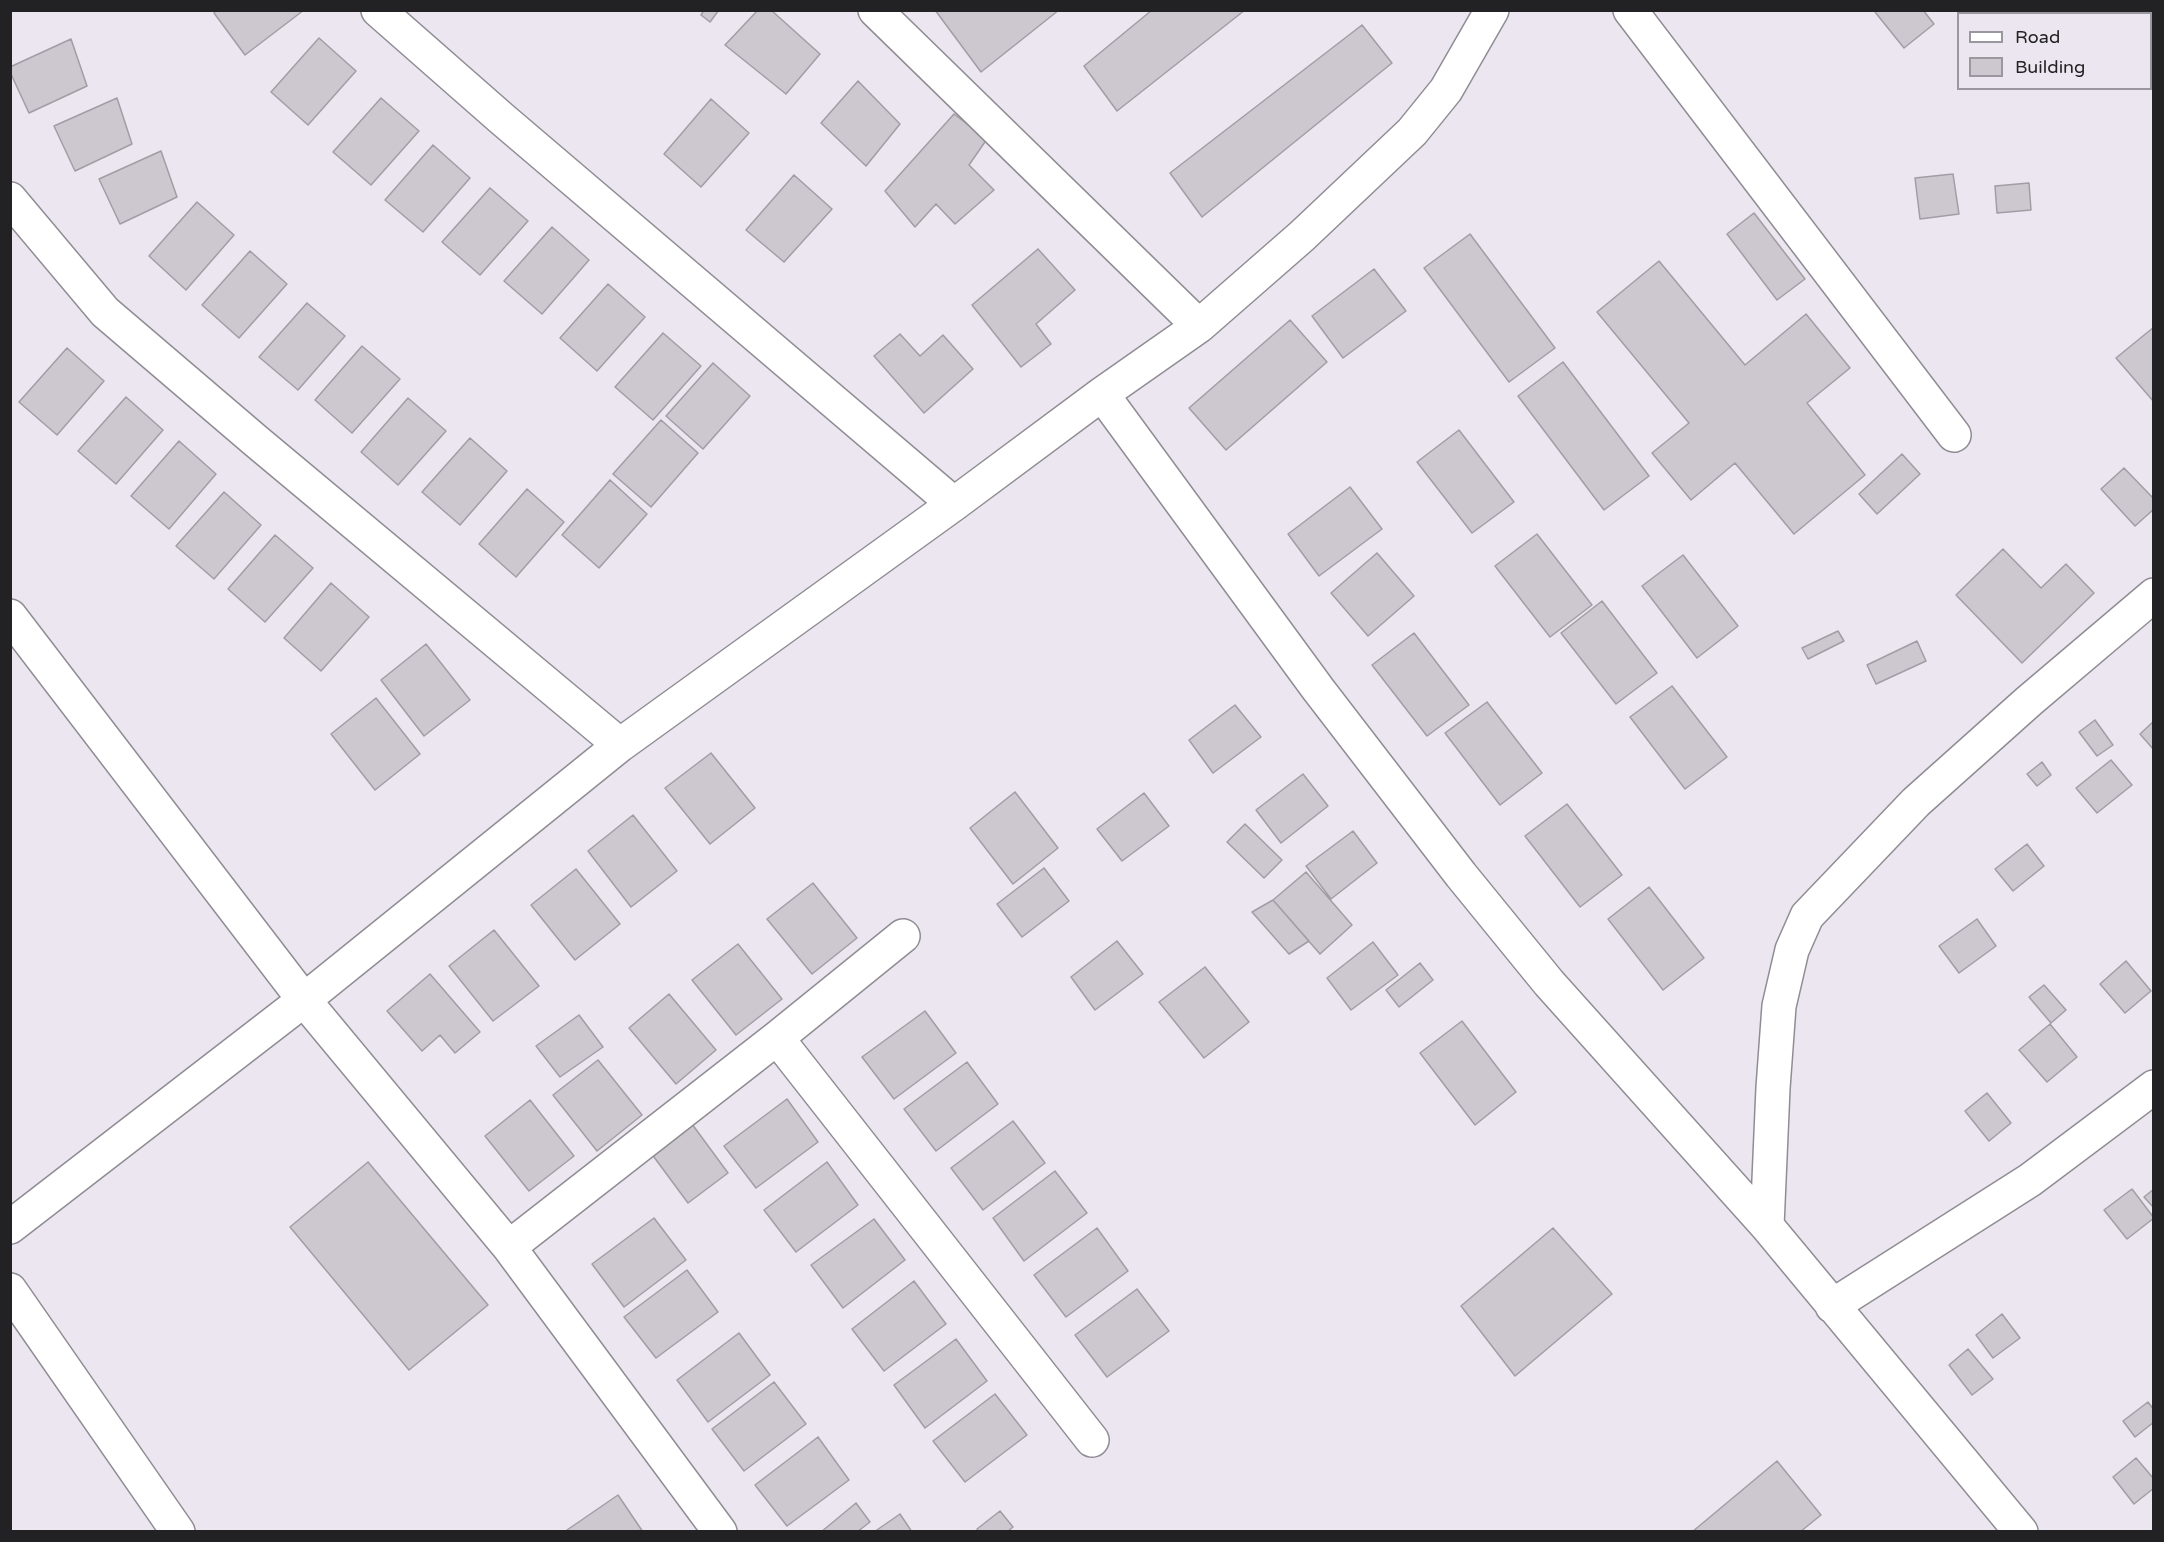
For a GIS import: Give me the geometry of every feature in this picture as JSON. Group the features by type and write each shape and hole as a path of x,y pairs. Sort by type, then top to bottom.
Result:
{"street":[{"path":"378,10 510,126 954,504"},
{"path":"875,10 1199,326"},
{"path":"10,1227 304,1000 620,745 1199,326 1302,236 1412,132 1446,90 1492,10"},
{"path":"1630,10 1954,435"},
{"path":"10,198 105,312 620,745"},
{"path":"1102,394 1318,689 1461,875 1549,982 1767,1226 2021,1532"},
{"path":"1767,1226 1779,1006 1792,950 1807,916 1916,802 2029,701 2154,595"},
{"path":"10,616 304,1000 509,1247 720,1532"},
{"path":"509,1247 777,1038 903,936"},
{"path":"777,1038 1092,1440"},
{"path":"1832,1306 2030,1180 2154,1087"},
{"path":"10,1290 178,1532"}],"building":[{"path":"217,10 304,10 245,55 214,13"},
{"path":"704,10 719,10 710,22 701,15"},
{"path":"758,10 771,10 820,54 786,94 725,45"},
{"path":"935,10 1059,10 981,72"},
{"path":"1152,10 1245,10 1117,111 1084,66"},
{"path":"1877,10 1923,10 1934,24 1904,48 1875,12"},
{"path":"1362,25 1392,63 1202,217 1170,173"},
{"path":"319,38 356,71 308,125 271,92"},
{"path":"71,39 87,86 29,113 10,72 10,67"},
{"path":"858,81 900,124 866,166 821,123"},
{"path":"117,98 132,144 75,171 54,126"},
{"path":"381,98 419,131 371,185 333,152"},
{"path":"711,99 749,133 701,187 664,154"},
{"path":"954,114 987,139 969,165 994,190 955,224 936,204 915,227 885,191"},
{"path":"433,145 470,178 423,232 385,200"},
{"path":"161,151 177,197 120,224 99,179"},
{"path":"1953,174 1959,214 1920,219 1915,178"},
{"path":"794,175 832,209 784,262 746,230"},
{"path":"2029,183 2031,210 1997,213 1995,186"},
{"path":"490,188 528,221 480,275 442,242"},
{"path":"197,202 234,235 186,290 149,256"},
{"path":"1754,213 1805,279 1777,300 1727,234"},
{"path":"552,227 589,260 542,314 504,281"},
{"path":"1470,234 1555,348 1509,382 1424,268"},
{"path":"1038,249 1075,290 1036,324 1051,344 1021,367 972,305"},
{"path":"250,251 287,284 239,338 202,305"},
{"path":"1659,261 1745,365 1806,314 1850,368 1807,403 1865,475 1794,534 1735,463 1691,500 1652,453 1689,423 1597,312"},
{"path":"1374,269 1406,311 1343,358 1312,316"},
{"path":"608,284 645,317 597,371 560,338"},
{"path":"307,303 345,336 298,390 259,357"},
{"path":"1290,320 1327,362 1226,450 1189,408"},
{"path":"2154,327 2154,402 2116,358"},
{"path":"663,333 701,366 653,420 615,387"},
{"path":"900,334 920,356 943,335 973,369 924,413 874,356"},
{"path":"362,346 400,379 352,433 315,400"},
{"path":"67,348 104,381 57,435 19,402"},
{"path":"1563,362 1649,476 1604,510 1518,396"},
{"path":"713,363 750,396 703,449 666,416"},
{"path":"126,397 163,430 116,484 78,451"},
{"path":"408,398 446,431 398,485 361,452"},
{"path":"661,420 698,453 651,507 613,474"},
{"path":"1459,430 1514,502 1472,533 1417,462"},
{"path":"470,438 507,471 460,525 422,492"},
{"path":"179,441 216,474 169,529 131,496"},
{"path":"1902,454 1920,474 1877,514 1859,494"},
{"path":"2124,468 2154,499 2154,509 2135,526 2101,489"},
{"path":"610,480 647,514 599,568 562,535"},
{"path":"1350,487 1382,529 1319,576 1288,534"},
{"path":"527,489 564,522 516,577 479,544"},
{"path":"224,492 261,525 214,579 176,546"},
{"path":"1537,534 1592,605 1550,637 1495,566"},
{"path":"275,535 313,568 265,622 228,589"},
{"path":"2003,549 2041,588 2066,564 2094,593 2022,663 1956,595"},
{"path":"1377,553 1414,596 1368,636 1331,593"},
{"path":"1683,555 1738,626 1697,658 1642,586"},
{"path":"331,583 369,617 321,671 284,638"},
{"path":"1602,601 1657,673 1616,704 1561,633"},
{"path":"1838,631 1844,641 1808,659 1802,648"},
{"path":"1414,633 1469,705 1427,736 1372,665"},
{"path":"1917,641 1926,661 1876,684 1867,665"},
{"path":"426,644 470,700 424,736 381,680"},
{"path":"1672,686 1727,757 1685,789 1630,717"},
{"path":"376,698 420,754 375,790 331,734"},
{"path":"1487,702 1542,773 1500,805 1445,733"},
{"path":"1235,705 1261,737 1213,773 1189,740"},
{"path":"2095,720 2113,745 2097,756 2079,732"},
{"path":"2154,721 2154,750 2140,734"},
{"path":"711,753 755,808 710,844 665,788"},
{"path":"2111,760 2132,785 2097,813 2076,788"},
{"path":"2042,762 2051,775 2037,786 2027,774"},
{"path":"1303,774 1328,806 1281,843 1256,810"},
{"path":"1015,792 1058,848 1013,884 970,828"},
{"path":"1144,793 1169,826 1122,861 1097,829"},
{"path":"1567,804 1622,875 1580,907 1525,836"},
{"path":"633,815 677,871 631,907 588,851"},
{"path":"1245,824 1282,860 1264,878 1227,842"},
{"path":"1353,831 1377,863 1331,899 1306,866"},
{"path":"2027,844 2044,866 2013,891 1995,869"},
{"path":"1044,868 1069,901 1022,937 997,904"},
{"path":"576,869 620,924 575,960 531,905"},
{"path":"1306,872 1352,925 1320,954 1273,900"},
{"path":"813,883 857,938 812,974 767,919"},
{"path":"1649,887 1704,958 1663,990 1608,919"},
{"path":"1273,900 1309,941 1289,954 1252,912"},
{"path":"1977,919 1996,946 1959,973 1939,946"},
{"path":"494,930 539,986 493,1021 449,966"},
{"path":"1117,941 1143,974 1095,1010 1071,977"},
{"path":"1373,942 1398,975 1351,1010 1327,978"},
{"path":"738,944 782,999 736,1035 692,980"},
{"path":"2126,961 2151,991 2125,1013 2100,984"},
{"path":"1420,963 1433,980 1399,1007 1386,990"},
{"path":"1205,967 1249,1022 1204,1058 1159,1002"},
{"path":"430,974 480,1032 455,1053 440,1035 422,1051 387,1011"},
{"path":"2044,985 2066,1010 2051,1023 2029,997"},
{"path":"669,994 716,1050 676,1084 629,1028"},
{"path":"925,1011 956,1053 894,1099 862,1057"},
{"path":"579,1015 603,1047 560,1077 536,1046"},
{"path":"1462,1021 1516,1092 1475,1125 1420,1053"},
{"path":"2050,1024 2077,1057 2047,1082 2019,1050"},
{"path":"598,1060 642,1115 597,1151 553,1095"},
{"path":"967,1062 998,1104 936,1151 904,1109"},
{"path":"1987,1093 2011,1123 1989,1141 1965,1111"},
{"path":"787,1099 818,1142 756,1188 724,1146"},
{"path":"530,1100 574,1156 529,1191 485,1136"},
{"path":"1013,1121 1045,1163 983,1210 951,1168"},
{"path":"692,1124 728,1173 688,1203 651,1153"},
{"path":"368,1162 488,1305 409,1370 290,1227"},
{"path":"827,1162 858,1205 796,1252 764,1210"},
{"path":"1055,1171 1087,1213 1024,1261 993,1218"},
{"path":"2132,1189 2154,1218 2127,1239 2104,1210"},
{"path":"2154,1189 2154,1208 2144,1197"},
{"path":"654,1218 686,1260 624,1307 592,1264"},
{"path":"874,1219 905,1260 843,1308 811,1265"},
{"path":"1097,1228 1128,1271 1066,1317 1034,1275"},
{"path":"1553,1228 1612,1294 1515,1376 1461,1306"},
{"path":"687,1270 718,1312 656,1358 624,1317"},
{"path":"914,1281 946,1324 884,1371 852,1329"},
{"path":"1137,1289 1169,1331 1107,1377 1075,1335"},
{"path":"2002,1314 2020,1338 1993,1358 1976,1335"},
{"path":"739,1333 770,1375 708,1422 677,1380"},
{"path":"956,1339 987,1381 925,1428 894,1385"},
{"path":"1968,1349 1993,1379 1972,1395 1949,1365"},
{"path":"774,1382 806,1424 744,1471 712,1429"},
{"path":"995,1394 1027,1435 965,1482 933,1441"},
{"path":"2148,1402 2154,1410 2154,1422 2135,1437 2123,1421"},
{"path":"818,1437 849,1480 787,1526 755,1485"},
{"path":"2136,1458 2154,1479 2154,1488 2134,1504 2113,1477"},
{"path":"1777,1461 1821,1515 1800,1532 1692,1532"},
{"path":"618,1495 643,1532 568,1532 567,1530"},
{"path":"856,1503 870,1522 857,1532 821,1532"},
{"path":"1000,1511 1013,1527 1007,1532 979,1532 977,1529"},
{"path":"900,1514 912,1532 874,1532"}]}
